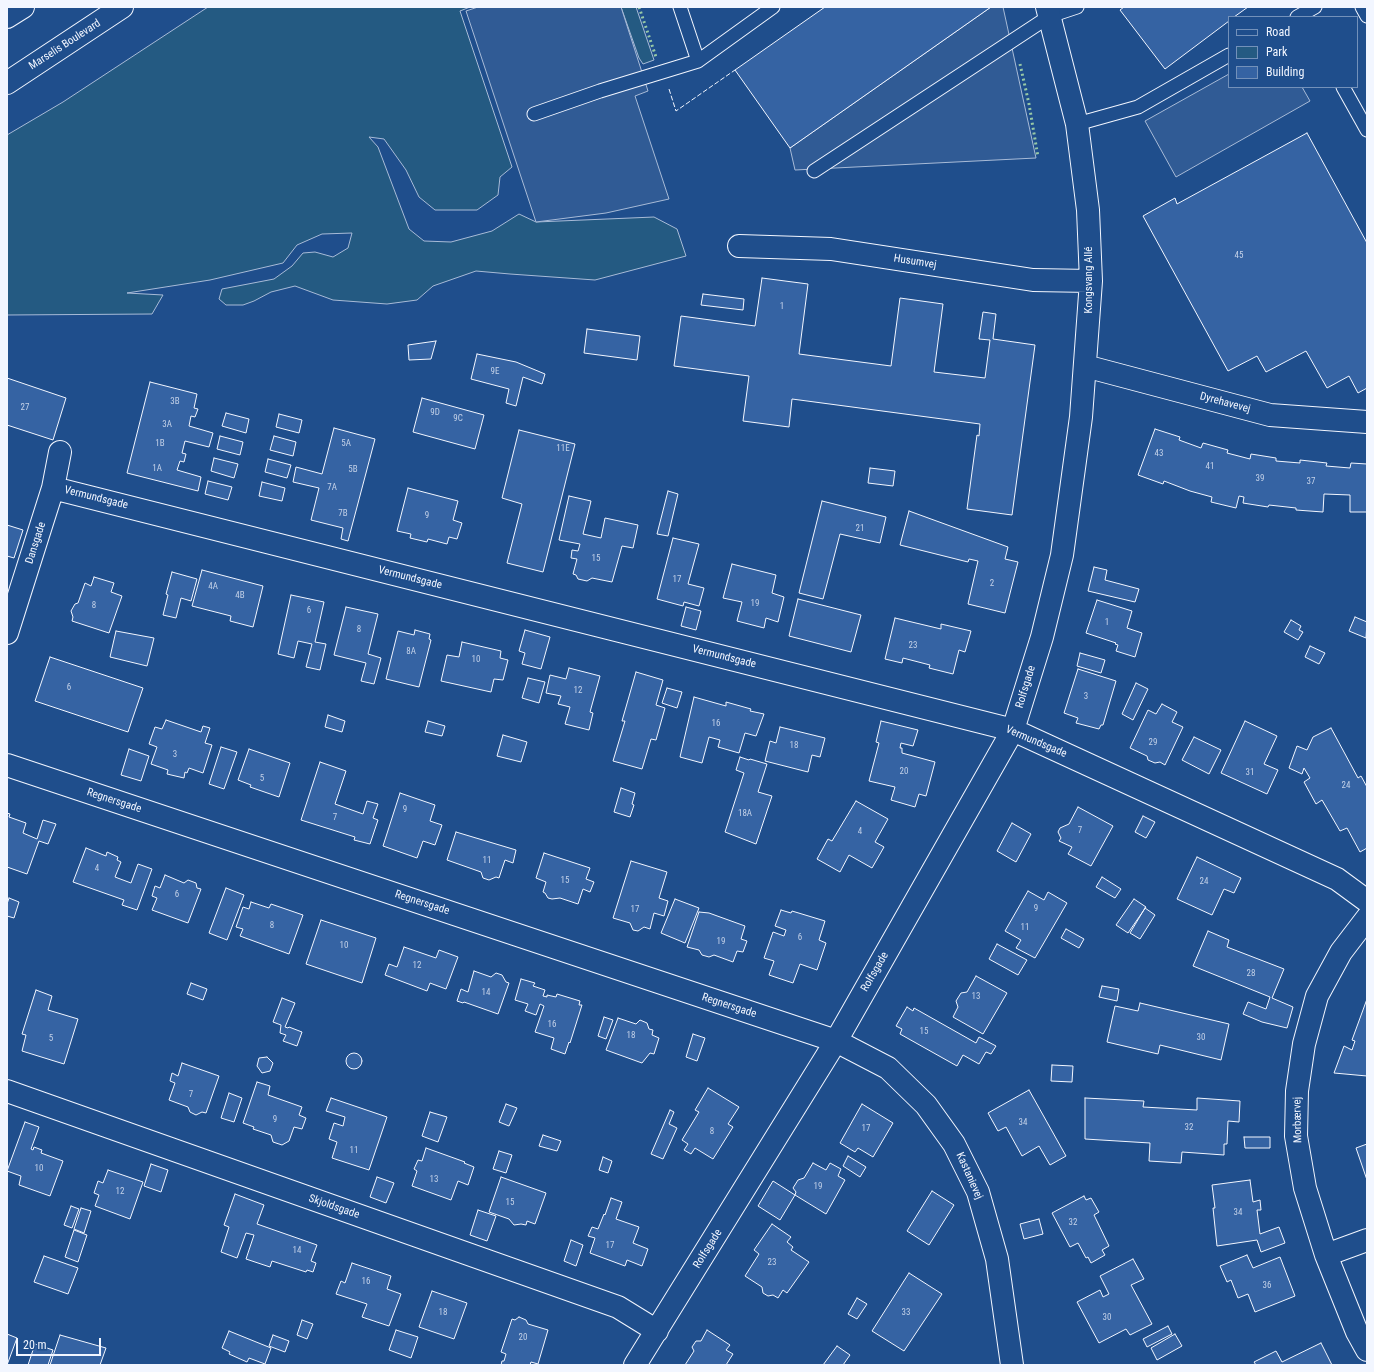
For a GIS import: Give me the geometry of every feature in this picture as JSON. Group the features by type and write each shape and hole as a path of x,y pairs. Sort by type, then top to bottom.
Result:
{"street":[{"path":"7,17 23,7"},
{"name":"Marselis Boulevard","path":"7,83 122,7"},
{"name":"Kongsvang Allé","path":"1048,12 1077,124 1088,210 1091,281 1081,417 1062,555"},
{"name":"Husumvej","path":"739,246 831,249 1033,280 1091,281"},
{"name":"Dyrehavevej","path":"1085,366 1270,415 1367,422"},
{"name":"Dansgade","path":"7,633 53,488 60,452"},
{"name":"Vermundsgade","path":"53,488 1013,730 1337,879 1367,901"},
{"name":"Rolfsgade","path":"635,1365 836,1041 1013,730 1042,637 1062,555"},
{"name":"Regnersgade","path":"7,765 836,1041"},
{"name":"Morbærvej","path":"1367,918 1341,952 1317,996 1304,1044 1297,1091 1296,1136 1305,1188 1326,1255 1357,1332 1367,1350"},
{"name":"Kastanievej","path":"836,1041 888,1068 926,1105 954,1144 978,1192 997,1259 1012,1365"},
{"name":"Skjoldsgade","path":"7,1091 618,1308 657,1331"},
{"path":"1326,1255 1367,1240"}],"lane":[{"path":"680,7 698,61"},
{"path":"534,114 600,91 698,61 773,7"},
{"path":"814,171 1048,12 1077,7"},
{"path":"1301,16 1315,7"},
{"path":"1362,7 1367,16"},
{"path":"1077,124 1138,106 1228,56"},
{"path":"1344,88 1367,130"}],"green space":[{"path":"208,7 470,7 460,11 512,167 500,177 498,195 477,210 435,210 419,197 406,170 384,139 369,137 378,147 409,229 424,241 451,242 492,231 519,214 536,222 654,217 677,229 686,256 595,280 476,271 433,286 417,300 387,304 333,300 295,286 271,292 243,305 226,305 219,299 222,289 274,279 292,266 303,253 315,252 333,257 348,248 352,233 322,234 297,245 283,263 210,280 127,293 163,295 152,314 7,315 7,135 63,102"},
{"path":"621,7 636,7 654,60 643,64 639,58"}],"shaded area":[{"path":"478,7 621,7 648,91 635,96 669,199 606,213 536,222 466,11"},
{"path":"991,7 1003,7 1036,158 795,170 790,148"},
{"path":"1228,75 1228,88 1303,88 1310,101 1176,177 1145,121"}],"building":[{"path":"825,7 991,7 790,148 735,70"},
{"path":"1124,7 1248,7 1235,16 1228,16 1228,22 1165,69 1120,10"},
{"path":"1307,133 1367,243 1367,388 1358,393 1349,376 1327,388 1306,351 1266,372 1257,356 1228,371 1143,216 1175,198 1177,204"},
{"path":"762,278 808,284 799,354 891,366 900,298 943,304 934,372 985,378 990,340 979,339 983,312 996,314 993,339 1035,345 1012,515 967,509 977,435 979,436 980,424 792,399 789,427 743,421 749,376 674,366 681,316 755,326"},
{"path":"703,294 744,299 743,310 701,305"},
{"path":"587,329 640,336 637,360 584,353"},
{"path":"436,341 431,359 409,360 408,345"},
{"path":"477,354 516,362 545,374 542,384 523,377 516,406 506,403 509,389 471,379"},
{"path":"7,378 66,398 53,440 7,425"},
{"path":"150,382 197,394 194,408 198,409 195,417 191,416 189,426 213,433 209,447 185,441 182,453 186,454 184,462 180,461 177,470 201,477 198,491 127,473"},
{"path":"422,398 484,415 475,449 413,432"},
{"path":"226,413 249,419 246,433 222,426"},
{"path":"279,414 302,420 299,433 276,427"},
{"path":"334,428 375,439 348,541 341,539 343,528 311,520 319,488 293,482 296,467 322,474"},
{"path":"1155,429 1180,437 1179,440 1201,448 1203,443 1228,450 1227,453 1250,459 1251,454 1276,458 1276,461 1300,463 1300,460 1327,463 1326,466 1350,468 1351,463 1367,464 1367,512 1350,512 1350,495 1324,494 1323,512 1243,503 1244,497 1239,496 1236,508 1211,502 1212,497 1190,491 1164,481 1163,484 1138,475"},
{"path":"519,430 575,444 543,572 507,563 522,504 502,498"},
{"path":"220,436 243,442 240,455 217,449"},
{"path":"274,436 296,442 293,456 270,450"},
{"path":"214,458 238,464 234,478 211,471"},
{"path":"268,459 291,465 287,478 265,472"},
{"path":"870,468 895,471 893,486 868,483"},
{"path":"208,481 232,487 228,500 205,494"},
{"path":"262,482 285,488 282,501 259,496"},
{"path":"408,488 458,501 453,520 462,523 457,539 449,537 447,544 428,539 427,542 410,538 411,534 397,531"},
{"path":"668,491 678,494 668,536 657,534"},
{"path":"569,496 591,501 583,534 601,538 605,518 638,525 633,548 622,546 612,582 592,578 587,581 578,579 576,575 573,574 577,559 571,558 572,550 578,551 580,544 559,540"},
{"path":"822,501 886,517 880,543 840,534 823,599 799,593"},
{"path":"909,511 1008,547 1005,559 1018,562 1005,613 968,604 978,561 969,559 968,562 900,545"},
{"path":"7,525 23,530 14,558 7,556"},
{"path":"673,538 699,544 688,584 704,588 699,606 684,602 683,606 657,599"},
{"path":"732,564 776,575 772,593 784,597 778,622 766,618 764,628 737,621 742,602 723,598"},
{"path":"1094,567 1107,570 1105,580 1139,589 1135,602 1088,591"},
{"path":"202,570 263,586 253,627 230,621 231,616 192,606"},
{"path":"172,572 197,579 191,601 181,598 176,618 163,615 168,595 166,594"},
{"path":"94,577 114,583 111,592 122,596 109,633 72,621 73,617 71,611 75,604 78,603 85,583 91,586"},
{"path":"291,595 324,602 315,642 326,644 320,670 306,667 312,644 298,641 294,658 278,654"},
{"path":"798,599 861,615 851,652 789,636"},
{"path":"1097,600 1132,611 1127,628 1142,633 1135,657 1116,651 1118,645 1115,644 1116,643 1086,633"},
{"path":"346,607 378,614 368,654 381,658 374,684 361,681 366,663 334,655"},
{"path":"686,607 701,611 696,630 681,626"},
{"path":"1355,617 1367,622 1366,638 1349,631"},
{"path":"895,618 941,629 941,624 971,631 965,652 959,650 953,674 929,668 930,665 903,658 902,663 885,659"},
{"path":"1291,620 1301,626 1299,630 1303,632 1298,640 1284,632"},
{"path":"415,630 430,634 429,639 431,640 419,687 386,679 398,631 414,635"},
{"path":"525,630 550,637 541,669 522,664 525,653 519,651"},
{"path":"116,631 154,638 147,666 110,657"},
{"path":"462,642 501,651 500,658 508,660 503,680 494,679 491,692 441,681 447,655 459,657"},
{"path":"1310,646 1325,653 1319,664 1305,657"},
{"path":"1080,653 1105,660 1101,673 1077,666"},
{"path":"50,657 143,688 128,732 35,701"},
{"path":"569,668 600,676 590,712 593,713 589,730 565,724 570,707 558,704 561,696 546,693 550,675 566,679"},
{"path":"1078,669 1116,681 1103,725 1101,725 1099,729 1076,723 1078,718 1064,713"},
{"path":"636,672 663,680 656,705 665,708 656,740 651,739 642,769 613,761 625,721 622,721"},
{"path":"528,678 545,682 539,703 522,698"},
{"path":"1136,683 1148,689 1133,720 1122,714"},
{"path":"667,688 682,692 677,708 662,703"},
{"path":"694,697 726,706 726,702 751,709 750,711 764,714 756,736 745,733 739,753 718,747 720,740 709,737 702,763 680,757"},
{"path":"1162,704 1177,712 1172,722 1183,727 1165,765 1160,762 1155,763 1148,760 1147,756 1130,748 1148,710 1156,714"},
{"path":"328,715 345,721 342,732 325,727"},
{"path":"166,720 201,732 203,726 210,728 205,743 212,745 203,773 189,768 187,773 185,772 184,778 167,774 168,770 151,764 157,747 149,744 155,727 162,729"},
{"path":"428,721 445,726 442,736 425,732"},
{"path":"881,721 918,730 913,746 901,743 900,748 902,748 902,753 935,762 926,796 919,794 915,807 891,800 895,787 869,781 879,743 876,742"},
{"path":"1245,721 1277,736 1264,764 1278,770 1267,794 1221,773"},
{"path":"780,727 825,738 820,757 812,755 808,772 765,761 770,741 776,743"},
{"path":"1331,728 1358,778 1361,776 1367,787 1367,848 1360,852 1347,828 1340,831 1322,800 1316,804 1304,782 1310,778 1304,768 1302,774 1289,768 1297,746 1307,750 1313,737"},
{"path":"503,735 527,742 521,762 497,756"},
{"path":"1194,737 1221,750 1209,774 1182,760"},
{"path":"221,747 237,752 224,789 209,784"},
{"path":"129,749 149,756 141,781 121,775"},
{"path":"249,749 290,763 279,797 250,787 251,785 238,780"},
{"path":"740,757 767,764 758,792 772,796 756,844 725,832 744,773 736,770"},
{"path":"320,762 346,771 335,804 363,814 367,801 378,804 373,818 378,820 370,844 354,840 355,837 301,820"},
{"path":"621,788 635,793 632,804 634,805 630,817 614,812"},
{"path":"400,793 435,805 430,821 442,825 435,845 423,841 417,858 383,846"},
{"path":"856,801 888,819 875,842 884,847 872,868 849,855 840,872 817,859 828,839 832,841"},
{"path":"1078,807 1113,826 1091,866 1068,854 1072,847 1059,841 1061,838 1058,832 1060,828 1069,824"},
{"path":"7,813 10,814 9,817 26,823 23,833 37,839 43,820 56,824 48,844 39,841 27,874 7,867"},
{"path":"1143,816 1155,822 1146,838 1135,832"},
{"path":"1012,823 1031,834 1016,862 997,851"},
{"path":"456,832 516,850 513,863 505,860 499,878 496,877 489,880 483,878 481,872 447,860"},
{"path":"86,848 106,856 107,852 118,857 117,860 121,862 115,877 131,883 138,864 152,869 137,910 122,905 124,900 73,882"},
{"path":"544,853 590,868 586,879 594,882 590,892 583,889 578,904 560,898 548,898 543,892 546,882 536,878"},
{"path":"1197,857 1241,878 1234,893 1224,889 1212,915 1177,899"},
{"path":"631,861 667,872 659,898 668,901 664,916 654,913 650,929 644,927 638,931 633,930 630,923 613,918"},
{"path":"165,875 184,883 188,880 196,883 197,888 201,889 188,923 152,910 157,898 152,896 155,886 160,888"},
{"path":"1102,877 1121,889 1115,898 1096,887"},
{"path":"226,888 244,895 227,940 209,933"},
{"path":"1028,891 1044,900 1048,892 1067,903 1035,958 1016,948 1021,940 1005,931"},
{"path":"9,898 19,902 14,918 7,916 7,904"},
{"path":"675,899 699,908 685,943 661,933"},
{"path":"1134,899 1146,907 1128,933 1116,925"},
{"path":"251,902 269,908 271,904 303,915 289,954 240,936 243,929 236,927 243,907 249,909"},
{"path":"1145,908 1155,915 1140,939 1130,933"},
{"path":"781,910 791,913 792,911 825,921 819,940 826,943 817,970 800,964 793,983 769,975 774,961 764,958 773,932 784,936 786,930 775,926"},
{"path":"699,912 709,913 745,926 741,939 747,941 743,952 737,951 733,962 714,955 709,957 702,955 699,950 687,947"},
{"path":"321,920 376,938 362,983 306,964"},
{"path":"1066,929 1084,939 1079,948 1061,938"},
{"path":"1208,931 1229,940 1227,947 1284,969 1272,998 1293,1007 1287,1028 1262,1022 1243,1014 1248,1002 1266,1009 1270,997 1193,966"},
{"path":"997,944 1027,960 1018,975 989,959"},
{"path":"404,947 436,958 439,950 458,957 446,989 430,983 427,991 385,975 389,964 397,967"},
{"path":"474,971 491,977 496,973 502,975 506,982 509,983 498,1014 457,1001 461,989 468,992"},
{"path":"976,976 1007,993 983,1034 953,1017 958,1007 956,1001 961,993 967,992"},
{"path":"521,979 535,983 533,986 545,990 543,996 547,997 547,995 556,997 557,994 580,1001 579,1005 582,1005 565,1054 551,1049 554,1038 535,1032 544,1006 540,1004 536,1015 525,1011 528,1004 515,1000"},
{"path":"191,983 207,989 203,1000 187,994"},
{"path":"1102,986 1119,989 1117,1001 1099,997"},
{"path":"36,990 52,996 48,1010 78,1019 64,1064 22,1051 26,1035 22,1034"},
{"path":"282,998 295,1003 285,1027 302,1032 297,1046 283,1041 286,1035 280,1033 281,1025 273,1022"},
{"path":"1367,999 1367,1076 1334,1073 1344,1046 1352,1050 1355,1041 1352,1040"},
{"path":"1140,1003 1229,1024 1221,1060 1160,1045 1158,1054 1107,1042 1115,1006 1138,1011"},
{"path":"907,1007 913,1011 914,1008 976,1043 979,1037 996,1046 991,1054 986,1052 979,1064 963,1055 957,1066 900,1034 902,1029 896,1026"},
{"path":"604,1017 613,1020 606,1039 598,1036"},
{"path":"618,1018 636,1024 640,1020 647,1023 649,1029 653,1030 652,1035 659,1038 654,1054 650,1053 642,1063 606,1050"},
{"path":"693,1034 705,1038 697,1061 686,1057"},
{"path":"354,1053 361,1058 362,1061 357,1068 354,1069 347,1064 346,1061 351,1054"},
{"path":"267,1057 273,1063 270,1071 262,1073 257,1066 259,1058"},
{"path":"182,1063 219,1076 206,1113 202,1112 196,1115 190,1112 188,1107 169,1100 175,1083 170,1081 172,1073 178,1076"},
{"path":"1052,1065 1073,1066 1072,1082 1051,1081"},
{"path":"257,1082 270,1086 268,1095 302,1107 299,1115 306,1118 302,1129 294,1127 289,1141 282,1145 273,1142 271,1135 253,1129 254,1127 243,1123"},
{"path":"708,1088 739,1107 728,1124 733,1127 713,1159 695,1148 691,1154 684,1150 688,1144 682,1140 699,1112 695,1110"},
{"path":"1029,1090 1066,1156 1050,1165 1039,1146 1022,1156 1006,1127 998,1131 988,1113"},
{"path":"229,1093 242,1098 234,1122 221,1118"},
{"path":"331,1098 387,1117 369,1170 332,1158 337,1142 329,1139 334,1123 343,1126 345,1117 326,1111"},
{"path":"1085,1098 1144,1101 1143,1107 1197,1110 1197,1098 1240,1101 1239,1122 1228,1121 1227,1144 1224,1144 1224,1155 1182,1152 1181,1163 1149,1161 1150,1143 1085,1139"},
{"path":"506,1104 517,1108 509,1126 499,1122"},
{"path":"862,1104 893,1123 873,1157 858,1148 855,1152 840,1143"},
{"path":"670,1110 674,1112 669,1124 677,1128 663,1159 651,1154"},
{"path":"430,1112 447,1117 438,1142 422,1136"},
{"path":"25,1122 39,1127 31,1149 33,1150 34,1147 42,1150 41,1153 63,1161 50,1196 19,1185 21,1176 7,1171"},
{"path":"543,1135 561,1141 557,1151 539,1146"},
{"path":"1244,1137 1270,1137 1270,1148 1245,1148"},
{"path":"1367,1144 1367,1180 1356,1148"},
{"path":"426,1148 465,1162 464,1163 474,1167 468,1185 458,1181 451,1200 412,1186 417,1171 414,1169 418,1160 422,1161"},
{"path":"499,1151 512,1155 506,1173 493,1169"},
{"path":"848,1156 866,1167 860,1177 843,1166"},
{"path":"603,1157 612,1161 608,1173 599,1170"},
{"path":"813,1163 826,1170 830,1163 841,1169 838,1176 845,1180 826,1214 795,1195 796,1192 793,1188 798,1180 804,1178"},
{"path":"151,1164 168,1170 161,1192 144,1186"},
{"path":"108,1170 143,1182 130,1219 95,1206 99,1195 94,1193 98,1181 103,1183"},
{"path":"377,1177 394,1183 386,1203 370,1197"},
{"path":"501,1177 546,1193 535,1224 527,1221 526,1225 514,1225 509,1219 489,1212"},
{"path":"1250,1180 1253,1202 1260,1200 1261,1210 1257,1210 1260,1234 1279,1227 1285,1243 1261,1252 1257,1240 1217,1246 1212,1185"},
{"path":"773,1181 795,1195 780,1220 758,1206"},
{"path":"932,1191 954,1205 929,1245 907,1231"},
{"path":"235,1194 264,1205 257,1224 317,1245 311,1261 316,1263 313,1272 307,1270 306,1272 272,1261 270,1267 246,1259 254,1235 246,1233 237,1258 221,1252 229,1227 224,1225"},
{"path":"1084,1196 1086,1200 1091,1198 1099,1212 1094,1215 1109,1246 1102,1250 1105,1255 1091,1263 1088,1257 1086,1258 1078,1243 1070,1247 1052,1213"},
{"path":"611,1198 622,1202 616,1219 639,1227 633,1243 648,1249 642,1266 627,1260 625,1266 590,1253 595,1238 588,1236 592,1227 598,1229"},
{"path":"71,1206 79,1209 72,1228 64,1225"},
{"path":"81,1208 91,1211 84,1233 74,1229"},
{"path":"478,1210 496,1216 487,1241 470,1235"},
{"path":"1039,1219 1043,1234 1024,1239 1020,1224"},
{"path":"772,1224 791,1237 787,1242 793,1247 791,1250 809,1262 787,1293 783,1290 778,1298 773,1295 768,1296 763,1293 762,1287 745,1276 759,1254 754,1250"},
{"path":"74,1230 87,1235 78,1262 65,1257"},
{"path":"571,1240 583,1245 576,1266 564,1261"},
{"path":"1247,1255 1253,1268 1280,1257 1295,1296 1255,1312 1248,1294 1238,1298 1231,1280 1227,1282 1220,1266"},
{"path":"44,1256 78,1268 68,1294 34,1282"},
{"path":"1133,1259 1144,1279 1131,1285 1152,1324 1130,1335 1126,1329 1099,1343 1077,1302 1100,1290 1103,1297 1109,1294 1100,1276"},
{"path":"352,1263 391,1276 387,1289 401,1294 389,1326 362,1317 367,1304 336,1294 341,1281 345,1283"},
{"path":"909,1273 942,1294 904,1351 872,1331"},
{"path":"432,1291 467,1303 454,1339 419,1327"},
{"path":"857,1298 867,1304 857,1319 848,1314"},
{"path":"519,1317 526,1320 528,1324 548,1330 538,1364 531,1362 530,1365 501,1365 506,1354 501,1352 512,1319 515,1320"},
{"path":"302,1320 313,1324 307,1339 297,1335"},
{"path":"1168,1326 1172,1334 1147,1347 1143,1339"},
{"path":"396,1330 418,1337 411,1358 389,1350"},
{"path":"707,1330 730,1345 726,1350 733,1354 726,1365 685,1365 694,1351 692,1347 696,1341 701,1341"},
{"path":"229,1331 271,1348 265,1364 249,1358 247,1362 229,1354 230,1352 222,1348"},
{"path":"7,1334 17,1338 7,1365"},
{"path":"1175,1334 1182,1346 1157,1360 1151,1348"},
{"path":"60,1335 106,1348 100,1365 50,1365"},
{"path":"273,1335 289,1341 285,1352 269,1346"},
{"path":"1321,1343 1332,1365 1256,1365 1254,1362 1276,1351 1282,1362"},
{"path":"35,1344 53,1350 48,1365 28,1365"},
{"path":"837,1346 850,1355 843,1365 823,1365"}],"hedge":[{"path":"639,7 656,57"},
{"path":"1020,64 1029,104 1038,157"}],"fence":[{"path":"669,89 676,111 735,70"}]}
